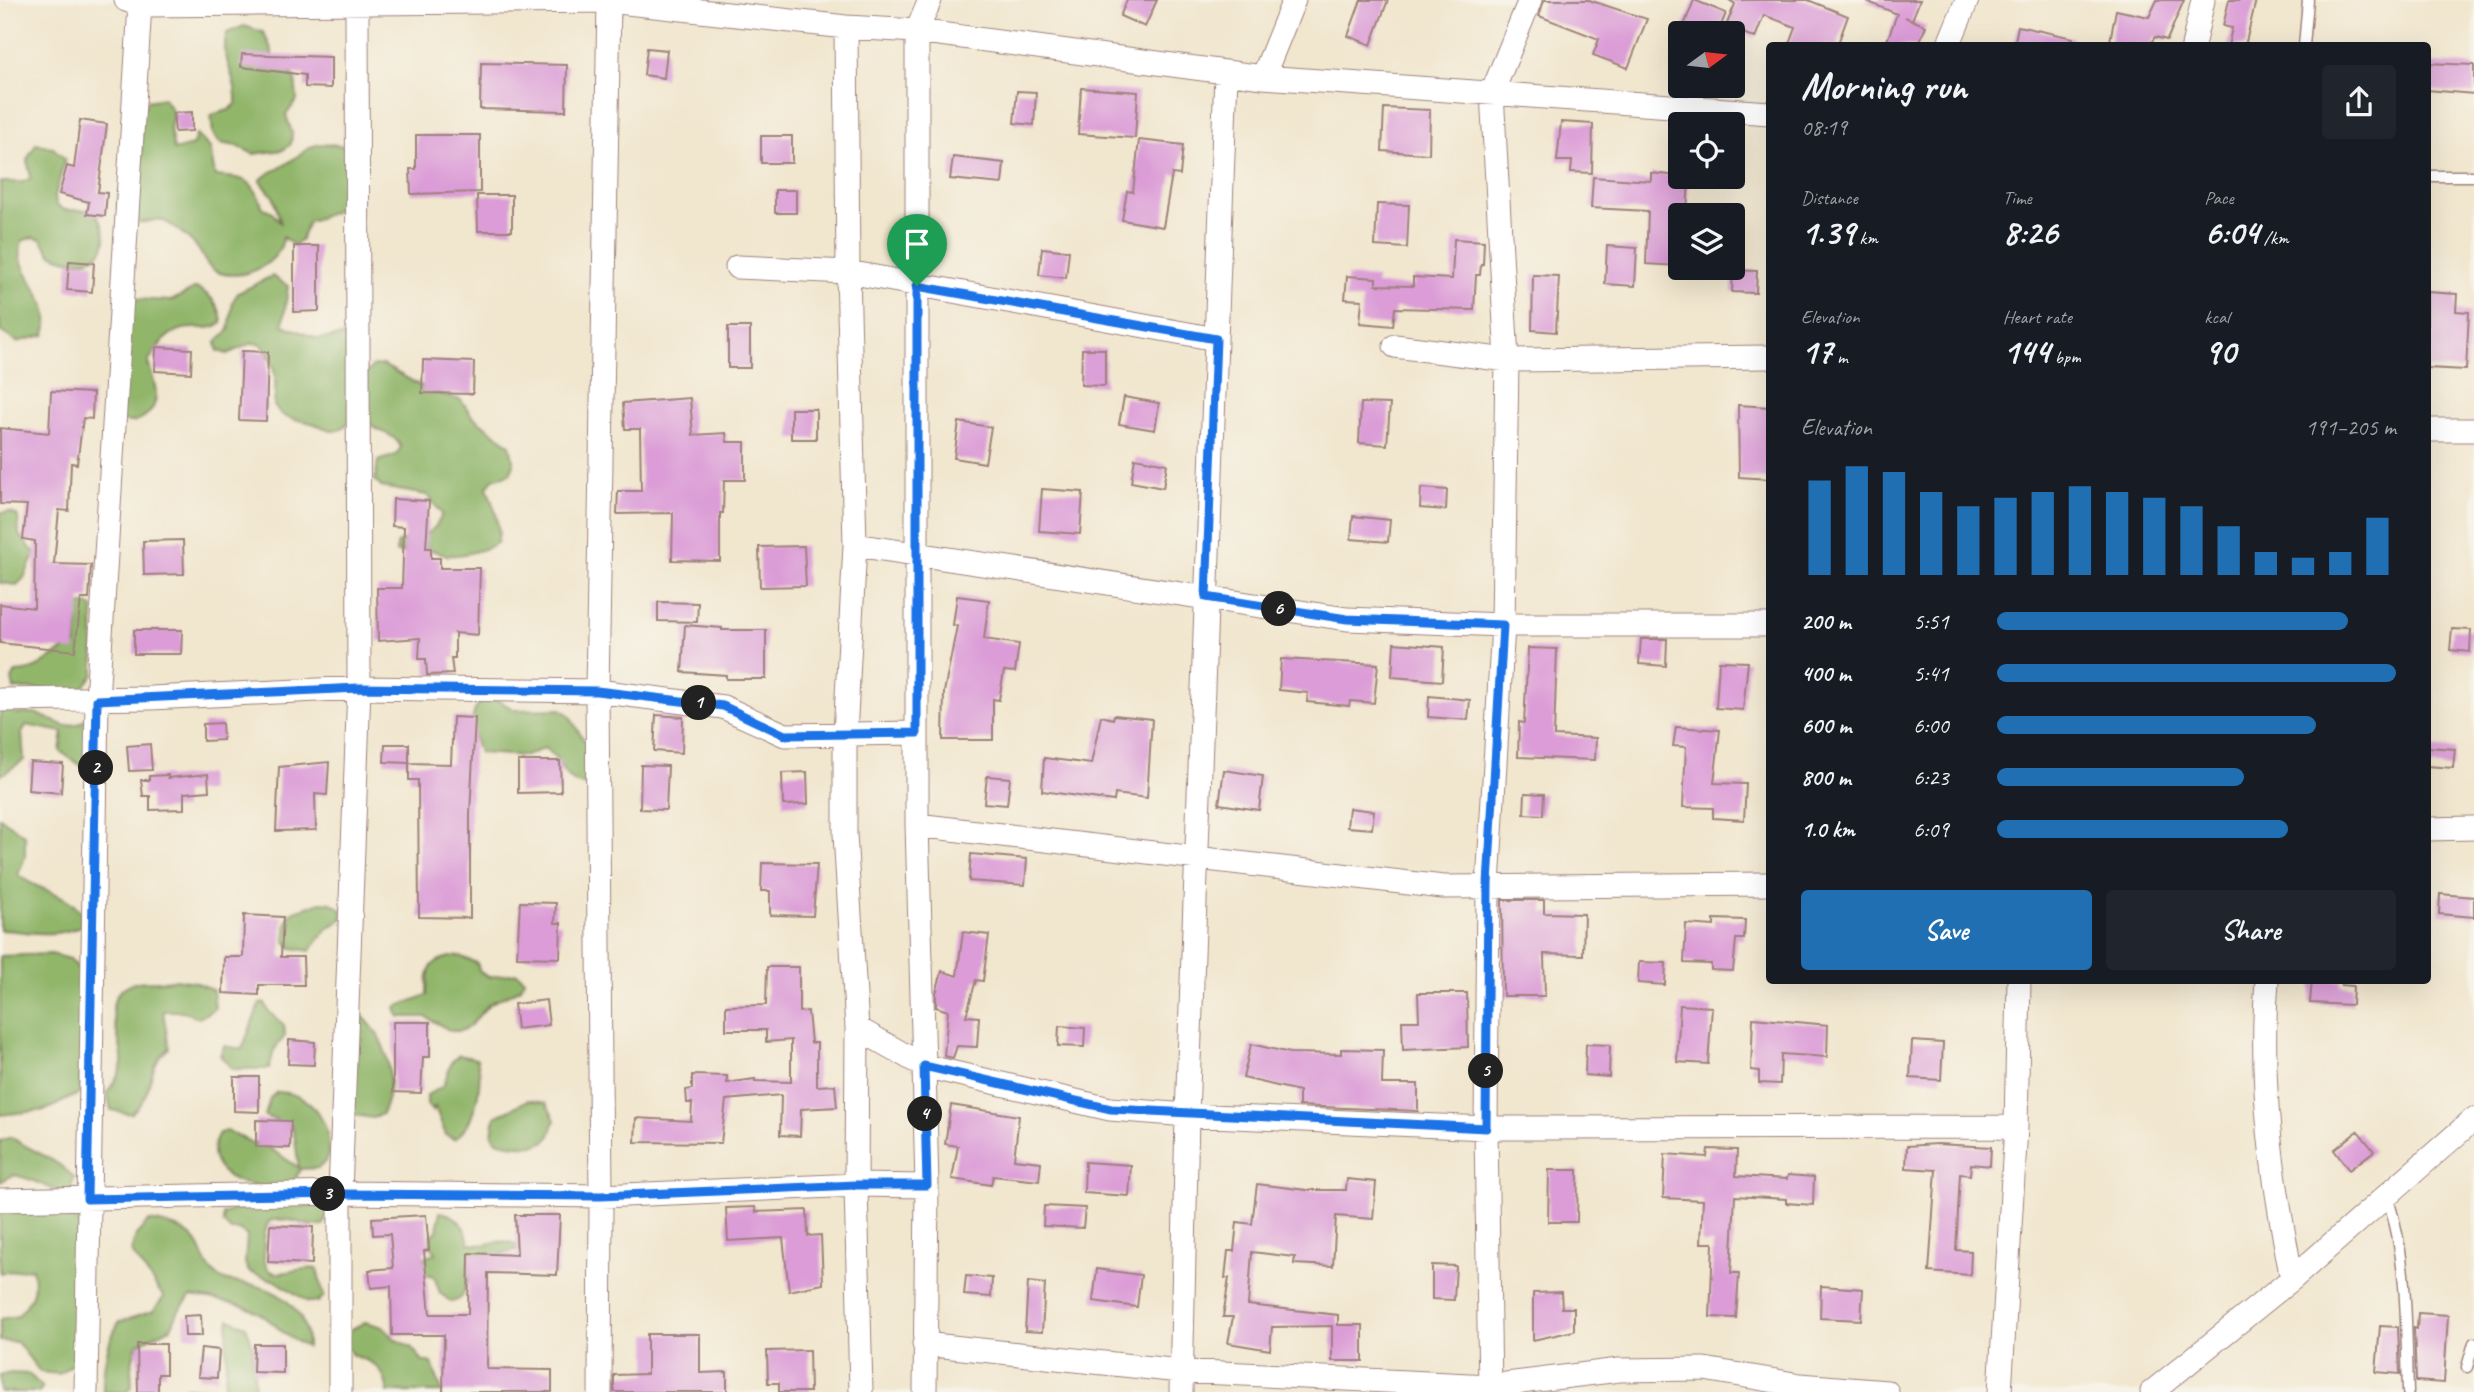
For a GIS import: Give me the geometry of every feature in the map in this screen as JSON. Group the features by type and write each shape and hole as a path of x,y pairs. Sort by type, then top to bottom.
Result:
{"street":[{"path":"86,1392 97,700 133,3 357,5 466,0 609,1 846,27 917,31 1226,74 1766,113"},
{"path":"925,1392 927,1185 916,825 917,31 930,0"},
{"path":"1263,77 1294,0"},
{"path":"1490,1389 1486,1128 1488,884 1503,625 1507,360 1492,93 1530,0"},
{"path":"1950,42 1967,0"},
{"path":"2194,42 2203,0"},
{"path":"600,1392 597,691 609,1"},
{"path":"340,1392 340,1194 359,688 357,5"},
{"path":"846,27 848,272 855,545 845,735 845,835 857,1028 856,1185 861,1392"},
{"path":"1181,1381 1187,1115 1226,74"},
{"path":"737,267 848,272 1216,339"},
{"path":"1395,346 1507,360 1766,357"},
{"path":"2431,430 2474,430"},
{"path":"855,545 1347,619 1503,625 1766,625"},
{"path":"0,700 97,700 359,688 597,691 723,706 785,735 917,733"},
{"path":"916,825 1443,887 1488,884 1766,884"},
{"path":"2431,829 2474,828"},
{"path":"2000,1392 2016,1127 2019,984"},
{"path":"2267,984 2264,1020 2266,1125 2292,1279"},
{"path":"857,1028 924,1066 1111,1109 1187,1115 1486,1128 2016,1127"},
{"path":"2152,1392 2292,1279 2474,1119"},
{"path":"0,1200 340,1194 601,1196 856,1185 927,1185"},
{"path":"924,1344 1181,1381 1490,1389 1619,1370 1704,1368 1800,1385 1887,1392"}],"lane":[{"path":"2304,42 2308,0"},
{"path":"2431,176 2474,176"},
{"path":"2387,1197 2397,1226 2405,1305 2408,1392"},
{"path":"2466,1367 2474,1343"}],"green space":[{"path":"244,26 263,32 272,50 272,60 295,77 297,100 286,115 292,133 291,144 283,150 254,154 237,146 220,143 213,134 211,115 229,110 236,104 234,84 225,51 227,33"},
{"path":"164,98 173,113 170,130 174,150 193,145 196,134 210,148 215,176 246,181 255,190 263,208 271,211 281,224 273,196 260,181 310,147 323,144 344,146 349,177 344,208 308,222 301,240 294,246 283,237 275,256 258,269 236,275 215,271 192,242 170,224 159,220 140,223 117,208 119,191 142,163 139,107 146,101"},
{"path":"36,144 53,148 65,159 55,196 56,205 65,210 93,210 102,224 104,247 90,259 78,261 51,254 41,239 32,237 22,241 20,253 23,264 41,297 47,321 45,335 17,342 0,331 0,182 23,182 31,178 27,160"},
{"path":"272,276 288,286 283,325 318,339 344,336 352,343 349,422 344,427 330,430 290,418 278,411 274,406 273,366 261,344 252,343 227,354 218,351 216,342 229,330 233,301 238,293"},
{"path":"196,288 214,302 222,323 208,328 186,328 166,338 148,363 156,393 153,407 136,421 121,420 128,302 136,299 171,301"},
{"path":"383,365 430,391 461,400 472,416 510,445 514,465 510,474 493,479 487,487 496,514 499,533 497,543 458,555 443,554 424,547 406,553 396,552 398,542 425,535 435,527 442,514 427,495 381,487 375,480 378,461 396,455 401,447 394,438 370,424 365,414 366,373 373,366"},
{"path":"10,512 18,516 19,535 35,553 24,578 17,585 0,583 0,513"},
{"path":"84,604 93,607 94,674 82,689 14,689 12,680 16,672 41,665 59,652 76,645 78,622 72,609"},
{"path":"498,700 515,710 561,709 569,715 589,749 591,778 585,785 571,780 555,757 544,748 526,756 479,753 473,733 474,713 481,701"},
{"path":"0,701 17,714 35,713 65,726 78,724 93,714 92,762 83,767 60,751 63,732 26,725 22,733 24,760 0,776"},
{"path":"0,817 25,836 25,857 18,875 74,905 82,913 81,926 51,933 0,930"},
{"path":"321,902 331,903 342,909 342,919 327,929 310,951 292,948 285,941 287,921 292,912"},
{"path":"51,954 70,959 83,973 80,1093 46,1110 0,1115 0,956"},
{"path":"459,956 477,963 480,972 489,977 517,973 524,979 521,988 489,1004 469,1027 460,1031 451,1031 426,1017 399,1017 396,1007 427,995 432,966 441,959"},
{"path":"176,979 195,982 213,990 215,1008 199,1018 182,1011 163,1011 169,1048 156,1064 145,1096 131,1114 111,1110 107,1093 122,1064 114,1019 116,997 123,988 137,982"},
{"path":"260,1003 265,1003 269,1012 284,1025 285,1036 274,1050 269,1069 232,1069 220,1055 224,1046 242,1049"},
{"path":"360,1014 378,1035 388,1061 387,1101 382,1114 373,1118 354,1115 350,1017"},
{"path":"459,1055 477,1059 479,1079 472,1114 461,1133 454,1139 446,1135 435,1107 433,1112 427,1105 427,1095 443,1086 452,1061"},
{"path":"277,1092 290,1093 301,1098 319,1114 328,1137 326,1162 318,1168 300,1169 295,1181 282,1186 251,1185 236,1180 223,1172 215,1162 213,1149 219,1133 227,1131 253,1143 261,1142 299,1168 291,1125 265,1116 270,1098"},
{"path":"528,1100 546,1103 555,1120 549,1138 537,1145 515,1145 497,1141 492,1134 495,1117"},
{"path":"11,1137 67,1171 74,1178 69,1194 13,1175 0,1182 0,1141"},
{"path":"286,1193 327,1201 331,1209 323,1226 291,1220 269,1221 264,1238 266,1264 276,1273 317,1269 324,1296 318,1302 308,1302 276,1281 249,1272 245,1263 247,1236 239,1230 230,1230 223,1223 223,1214 242,1208 269,1205"},
{"path":"0,1206 22,1212 58,1211 87,1227 75,1362 59,1374 40,1372 17,1342 0,1341 0,1319 18,1316 30,1299 34,1283 32,1268 0,1273"},
{"path":"440,1212 451,1215 460,1222 469,1243 481,1245 505,1241 517,1246 516,1250 496,1256 478,1267 469,1278 460,1299 451,1302 440,1293 434,1276 424,1274 424,1258 436,1253 431,1246 431,1236 437,1231"},
{"path":"149,1221 171,1226 191,1236 210,1269 220,1278 264,1288 284,1299 292,1306 303,1324 307,1347 246,1307 191,1296 179,1310 171,1328 137,1344 131,1367 132,1386 127,1392 103,1392 106,1356 119,1322 153,1311 164,1297 131,1252 136,1235"},
{"path":"229,1319 246,1326 249,1334 255,1390 270,1392 178,1392 186,1387 224,1391"},
{"path":"365,1322 383,1327 395,1339 411,1347 423,1361 432,1363 442,1392 388,1392 381,1371 366,1360 352,1355 347,1347 350,1330"},
{"path":"10,1373 29,1374 42,1387 40,1392 0,1392 0,1376"}],"building":[{"path":"1127,0 1157,0 1145,27 1120,16"},
{"path":"1361,0 1388,0 1371,45 1348,36"},
{"path":"1544,0 1589,0 1647,19 1628,68 1593,55 1599,39 1539,16"},
{"path":"1694,0 1726,13 1723,21 1686,21"},
{"path":"1729,0 1808,0 1848,16 1838,42 1789,42 1795,27 1764,15 1755,38 1745,34 1745,21 1728,21 1735,4"},
{"path":"1864,0 1920,0 1912,20 1926,26 1920,42 1886,42 1897,14"},
{"path":"2157,0 2184,0 2167,40 2155,37 2152,42 2110,42 2116,10 2149,17"},
{"path":"2229,0 2256,0 2246,42 2229,42 2232,28 2223,26"},
{"path":"2018,26 2073,38 2072,42 2015,42"},
{"path":"647,48 667,50 664,78 644,75"},
{"path":"242,54 331,57 331,88 305,87 305,75 241,67"},
{"path":"481,63 567,65 566,111 480,109"},
{"path":"2431,63 2474,65 2474,94 2431,90"},
{"path":"1081,88 1138,92 1135,138 1078,134"},
{"path":"1017,91 1036,92 1034,125 1014,123"},
{"path":"1384,108 1430,110 1429,154 1382,151"},
{"path":"192,112 192,131 175,132 173,113"},
{"path":"80,120 107,124 98,192 107,193 105,216 87,214 89,202 59,194 67,166 74,168"},
{"path":"1561,122 1593,124 1592,173 1571,172 1572,161 1557,161"},
{"path":"416,135 480,135 480,192 411,194 410,169 416,169"},
{"path":"761,136 792,136 792,163 761,163"},
{"path":"1139,140 1183,145 1180,175 1172,174 1163,227 1122,220 1127,191 1133,192"},
{"path":"953,157 1004,163 1002,184 950,179"},
{"path":"1651,173 1668,175 1668,189 1688,189 1688,203 1668,203 1668,265 1646,264 1648,211 1591,208 1593,177 1651,181"},
{"path":"775,190 796,190 796,213 775,213"},
{"path":"477,195 512,195 512,231 478,231"},
{"path":"1377,204 1409,205 1407,248 1375,246"},
{"path":"1454,239 1484,241 1483,264 1480,275 1476,275 1474,310 1395,308 1393,326 1360,323 1362,300 1345,299 1347,276 1376,278 1376,285 1413,286 1413,277 1452,279"},
{"path":"294,246 319,246 319,311 294,312"},
{"path":"1607,246 1637,248 1635,286 1605,284"},
{"path":"1042,248 1069,251 1066,278 1039,275"},
{"path":"69,261 94,263 92,292 67,290"},
{"path":"1745,270 1757,271 1756,293 1732,292 1733,280 1745,280"},
{"path":"1533,275 1559,276 1556,332 1532,330"},
{"path":"2431,292 2457,294 2456,311 2469,312 2466,370 2431,368"},
{"path":"728,327 750,327 750,368 728,368"},
{"path":"156,347 192,349 191,373 155,371"},
{"path":"1082,349 1105,349 1105,386 1081,385"},
{"path":"242,351 268,352 266,421 239,420"},
{"path":"423,360 474,362 473,394 422,393"},
{"path":"51,391 93,393 92,419 83,418 77,464 71,463 69,511 59,510 54,564 91,565 89,599 81,599 75,651 0,643 0,604 34,608 35,541 23,539 27,505 0,504 0,428 49,433"},
{"path":"1124,397 1159,403 1155,430 1119,424"},
{"path":"690,398 693,435 726,433 727,442 745,442 745,480 724,480 723,513 720,513 720,561 672,560 673,513 617,514 618,491 641,491 640,429 625,429 623,403"},
{"path":"1361,403 1390,404 1387,445 1359,443"},
{"path":"1738,405 1766,407 1766,479 1739,477"},
{"path":"791,409 816,409 816,439 791,439"},
{"path":"959,422 991,427 985,463 954,458"},
{"path":"1135,458 1167,464 1163,488 1131,482"},
{"path":"1421,488 1447,490 1446,510 1420,508"},
{"path":"1042,489 1083,492 1080,534 1039,531"},
{"path":"393,499 429,501 426,548 431,548 431,558 440,558 440,568 480,568 478,635 455,633 455,658 451,658 453,674 427,675 426,659 419,659 420,638 378,641 377,588 402,588 404,527 392,526"},
{"path":"1353,516 1390,520 1388,542 1351,539"},
{"path":"183,540 184,574 144,575 143,541"},
{"path":"804,546 806,586 760,587 759,547"},
{"path":"957,596 989,600 984,639 1019,644 1015,672 1004,671 999,700 993,699 993,740 943,740 944,692 957,626 953,625"},
{"path":"658,602 698,603 697,622 658,621"},
{"path":"685,625 722,630 766,630 766,679 726,679 726,675 682,672"},
{"path":"2452,629 2471,630 2470,652 2450,650"},
{"path":"134,630 182,630 181,654 134,654"},
{"path":"1641,639 1667,639 1666,666 1639,664"},
{"path":"1394,643 1444,647 1442,681 1392,677"},
{"path":"1528,648 1557,649 1554,736 1596,738 1595,760 1518,757 1519,722 1524,723"},
{"path":"1281,659 1378,664 1374,703 1350,701 1349,706 1307,702 1308,693 1279,690"},
{"path":"1719,661 1748,662 1743,710 1716,708"},
{"path":"1429,696 1470,700 1468,720 1428,717"},
{"path":"656,715 683,717 682,753 654,751"},
{"path":"1114,715 1152,719 1147,798 1115,794 1114,801 1042,791 1044,758 1091,764 1101,716 1113,719"},
{"path":"453,717 475,718 470,814 470,918 419,917 418,780 409,780 409,763 451,764"},
{"path":"222,723 223,740 203,741 203,724"},
{"path":"1676,727 1720,730 1714,783 1746,784 1744,820 1713,818 1713,808 1683,807 1686,747 1673,746"},
{"path":"150,744 152,770 129,771 127,746"},
{"path":"385,744 409,744 409,763 384,762"},
{"path":"2431,747 2455,749 2453,768 2431,766"},
{"path":"518,761 560,761 561,792 518,793"},
{"path":"30,762 63,764 61,793 28,790"},
{"path":"329,762 327,795 315,794 316,830 276,831 279,767"},
{"path":"641,765 668,766 666,810 640,809"},
{"path":"1224,770 1263,776 1259,810 1219,804"},
{"path":"807,772 808,804 783,805 782,773"},
{"path":"208,774 209,791 184,793 184,809 150,810 150,796 143,796 141,780 149,780 149,776 168,775 168,778"},
{"path":"987,776 1010,778 1007,805 984,803"},
{"path":"1525,793 1544,794 1543,815 1524,814"},
{"path":"1349,808 1374,811 1372,829 1347,827"},
{"path":"971,854 1027,859 1025,885 969,881"},
{"path":"762,863 817,864 813,916 770,915 770,891 761,891"},
{"path":"2440,894 2474,897 2474,917 2439,914"},
{"path":"1502,900 1544,900 1544,913 1584,914 1583,955 1544,954 1545,996 1503,996"},
{"path":"520,902 556,903 555,923 561,923 560,958 517,957"},
{"path":"244,915 283,917 281,957 303,957 304,985 259,985 259,995 223,993 224,957 243,957"},
{"path":"1714,919 1745,920 1744,939 1736,939 1733,971 1711,970 1711,964 1684,963 1686,924 1714,926"},
{"path":"963,932 989,935 983,981 976,980 966,1016 979,1017 977,1047 957,1046 953,1058 944,1056 948,1011 936,1007 936,993 942,971 957,976"},
{"path":"1639,962 1666,963 1665,985 1638,983"},
{"path":"767,967 799,967 799,1012 808,1011 811,1043 817,1043 817,1086 835,1085 837,1107 801,1109 800,1136 780,1135 781,1095 726,1100 721,1143 635,1142 636,1118 691,1121 692,1103 687,1103 686,1090 692,1089 692,1075 727,1076 727,1083 755,1079 791,1082 791,1040 766,1042 766,1030 726,1030 726,1006 766,1005"},
{"path":"2312,984 2353,986 2352,1005 2310,1003"},
{"path":"1418,993 1467,993 1468,1047 1403,1050 1402,1021 1419,1021"},
{"path":"546,1000 549,1025 517,1029 514,1004"},
{"path":"1680,1005 1712,1007 1708,1064 1677,1062"},
{"path":"1753,1018 1828,1025 1827,1057 1781,1054 1780,1084 1759,1083 1759,1071 1751,1070"},
{"path":"393,1022 430,1022 430,1057 423,1057 421,1093 393,1092"},
{"path":"1059,1026 1085,1028 1084,1047 1058,1046"},
{"path":"289,1040 315,1042 314,1065 288,1064"},
{"path":"1912,1041 1943,1043 1941,1080 1910,1078"},
{"path":"1251,1044 1290,1053 1341,1054 1341,1049 1383,1050 1382,1084 1418,1084 1418,1111 1299,1106 1299,1091 1243,1078"},
{"path":"1586,1044 1610,1045 1609,1077 1585,1075"},
{"path":"234,1077 259,1077 259,1112 234,1111"},
{"path":"951,1105 1019,1116 1014,1159 1041,1162 1039,1181 993,1176 991,1185 952,1179 958,1146 945,1144"},
{"path":"256,1120 291,1121 290,1148 256,1147"},
{"path":"2358,1131 2374,1151 2349,1170 2334,1150"},
{"path":"1937,1144 1991,1147 1990,1166 1971,1164 1970,1175 1960,1174 1956,1250 1971,1251 1970,1275 1929,1272 1936,1170 1906,1168 1907,1146"},
{"path":"1708,1149 1737,1150 1736,1176 1787,1179 1788,1175 1814,1177 1813,1205 1786,1203 1786,1199 1735,1196 1731,1273 1739,1273 1736,1318 1710,1317 1713,1243 1701,1243 1703,1200 1663,1198 1665,1154 1707,1157"},
{"path":"1085,1162 1131,1165 1129,1196 1084,1193"},
{"path":"1549,1170 1578,1170 1577,1222 1548,1222"},
{"path":"1347,1179 1376,1182 1373,1219 1336,1216 1333,1266 1294,1264 1295,1257 1252,1252 1248,1305 1338,1315 1338,1325 1363,1325 1363,1361 1332,1361 1332,1326 1272,1327 1270,1350 1228,1343 1233,1317 1223,1317 1229,1278 1225,1278 1228,1251 1234,1251 1237,1222 1252,1224 1257,1184 1306,1190 1346,1190"},
{"path":"1044,1206 1085,1208 1083,1228 1043,1226"},
{"path":"755,1207 756,1212 807,1210 808,1236 821,1235 823,1284 789,1291 783,1238 728,1241 726,1208"},
{"path":"426,1215 429,1250 424,1251 430,1314 468,1314 469,1253 517,1255 515,1215 560,1215 557,1275 488,1273 487,1369 552,1370 552,1392 443,1392 444,1335 392,1335 391,1286 371,1288 369,1270 393,1268 390,1234 373,1235 372,1218"},
{"path":"270,1225 313,1227 312,1264 268,1262"},
{"path":"1432,1265 1456,1266 1454,1300 1432,1299"},
{"path":"1097,1269 1141,1275 1137,1307 1093,1301"},
{"path":"966,1276 992,1278 991,1297 964,1295"},
{"path":"1028,1282 1045,1284 1042,1332 1025,1331"},
{"path":"1821,1286 1863,1289 1861,1320 1820,1318"},
{"path":"1561,1292 1562,1308 1574,1308 1574,1331 1533,1340 1533,1293"},
{"path":"2418,1313 2448,1315 2444,1383 2416,1381 2414,1328 2417,1329"},
{"path":"201,1315 202,1336 185,1336 184,1316"},
{"path":"2380,1326 2398,1327 2400,1374 2376,1372"},
{"path":"647,1334 700,1334 700,1373 727,1372 727,1392 614,1392 614,1375 647,1374"},
{"path":"137,1344 166,1344 166,1374 158,1374 158,1392 138,1392"},
{"path":"254,1344 283,1344 283,1373 253,1372"},
{"path":"201,1348 219,1350 217,1378 198,1377"},
{"path":"809,1350 810,1392 779,1392 779,1383 768,1383 767,1351"}],"route":[{"path":"917,286 1216,339 1206,597 1347,619 1503,625 1488,884 1486,1128 1187,1115 1111,1109 924,1066 927,1185 856,1185 601,1196 340,1194 87,1199 97,700 359,688 597,691 723,706 752,722 785,735 917,733 917,286"}]}
